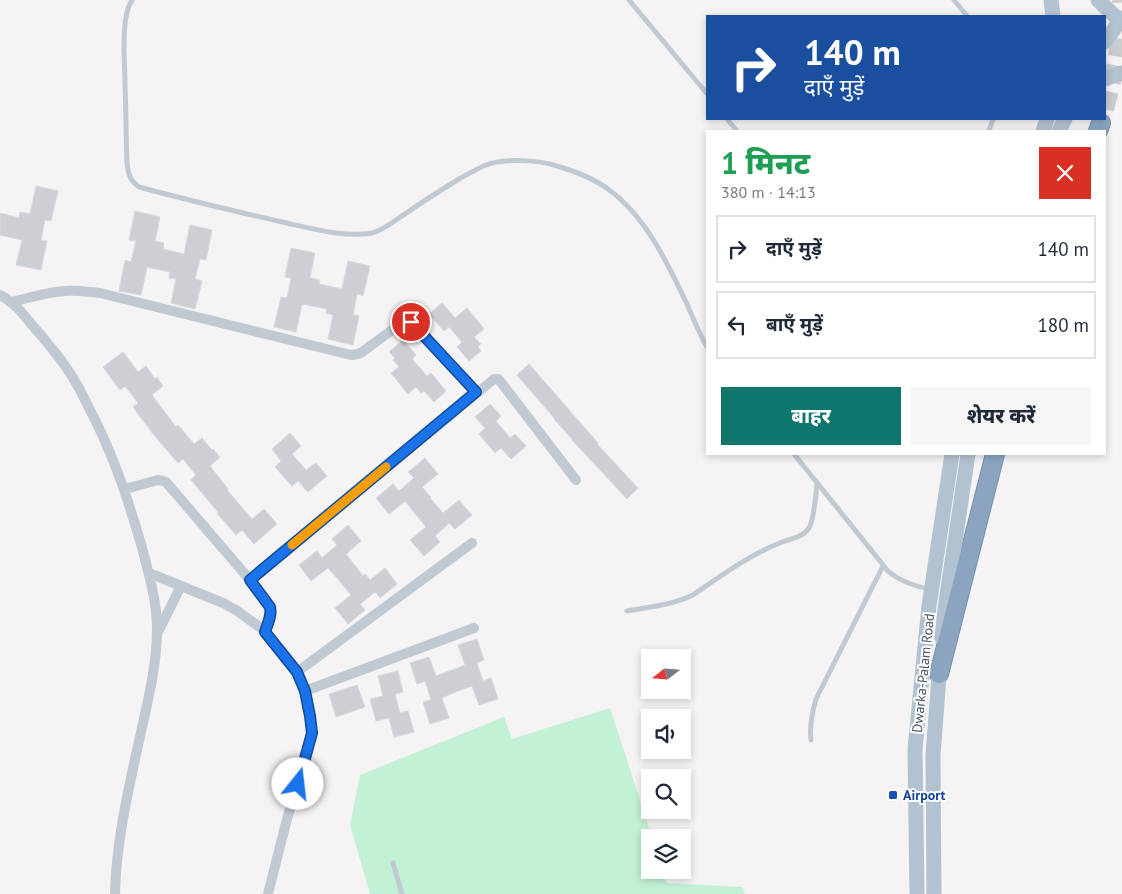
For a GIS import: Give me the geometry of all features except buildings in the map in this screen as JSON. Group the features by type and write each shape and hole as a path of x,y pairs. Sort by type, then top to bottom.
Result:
{"highway":[{"path":"939,674 995,455"}],"main road":[{"path":"1051,0 1053,15"},
{"path":"1101,5 1121,20 1106,41"},
{"path":"1106,80 1122,73"},
{"name":"Dwarka-Palam Road","path":"917,894 915,749 932,590 952,455"},
{"name":"Dwarka-Palam Road","path":"934,894 933,755 939,674 945,609 968,455"}],"street":[{"path":"11,302 50,292 81,291 351,355 362,352 399,325 411,322 476,392"},
{"path":"0,295 17,307 71,374 95,418 125,489 149,573 157,634 154,665 131,776 116,866 114,894"},
{"path":"250,580 492,380 498,380 576,480"},
{"path":"125,489 153,481 160,480 166,482 250,580 270,607 270,617 265,632"},
{"path":"297,672 472,543"},
{"path":"149,573 236,610 265,632 297,672 305,691 312,733 268,894"},
{"path":"157,634 181,586"},
{"path":"305,691 474,628"}],"lane":[{"path":"132,0 126,18 124,48 127,163 134,184 208,206 312,228 348,234 365,234 386,227 443,189 487,164 504,161 546,162 573,170 607,188 628,206 644,226 667,263 706,344"},
{"path":"629,0 706,94"},
{"path":"954,0 966,15"},
{"path":"728,120 736,130"},
{"path":"795,455 883,566 894,576 932,590"},
{"path":"627,611 686,599 760,552 805,532 810,527 812,521 817,483"},
{"path":"811,740 810,724 816,699 883,566"},
{"path":"393,863 402,894"}],"green space":[{"path":"610,708 641,803 641,819 646,819 649,829 641,829 641,879 665,879 667,883 742,887 745,894 370,894 350,825 360,775 504,717 512,739"}],"tunnel":[{"path":"1106,105 1117,55 1121,0"}],"slow traffic":[{"path":"292,545 386,467"}],"place":[{"name":"Airport","path":"893,795"}],"route":[{"path":"298,784 312,733 305,691 297,672 265,632 270,617 270,607 250,580 476,392 411,322"}]}
